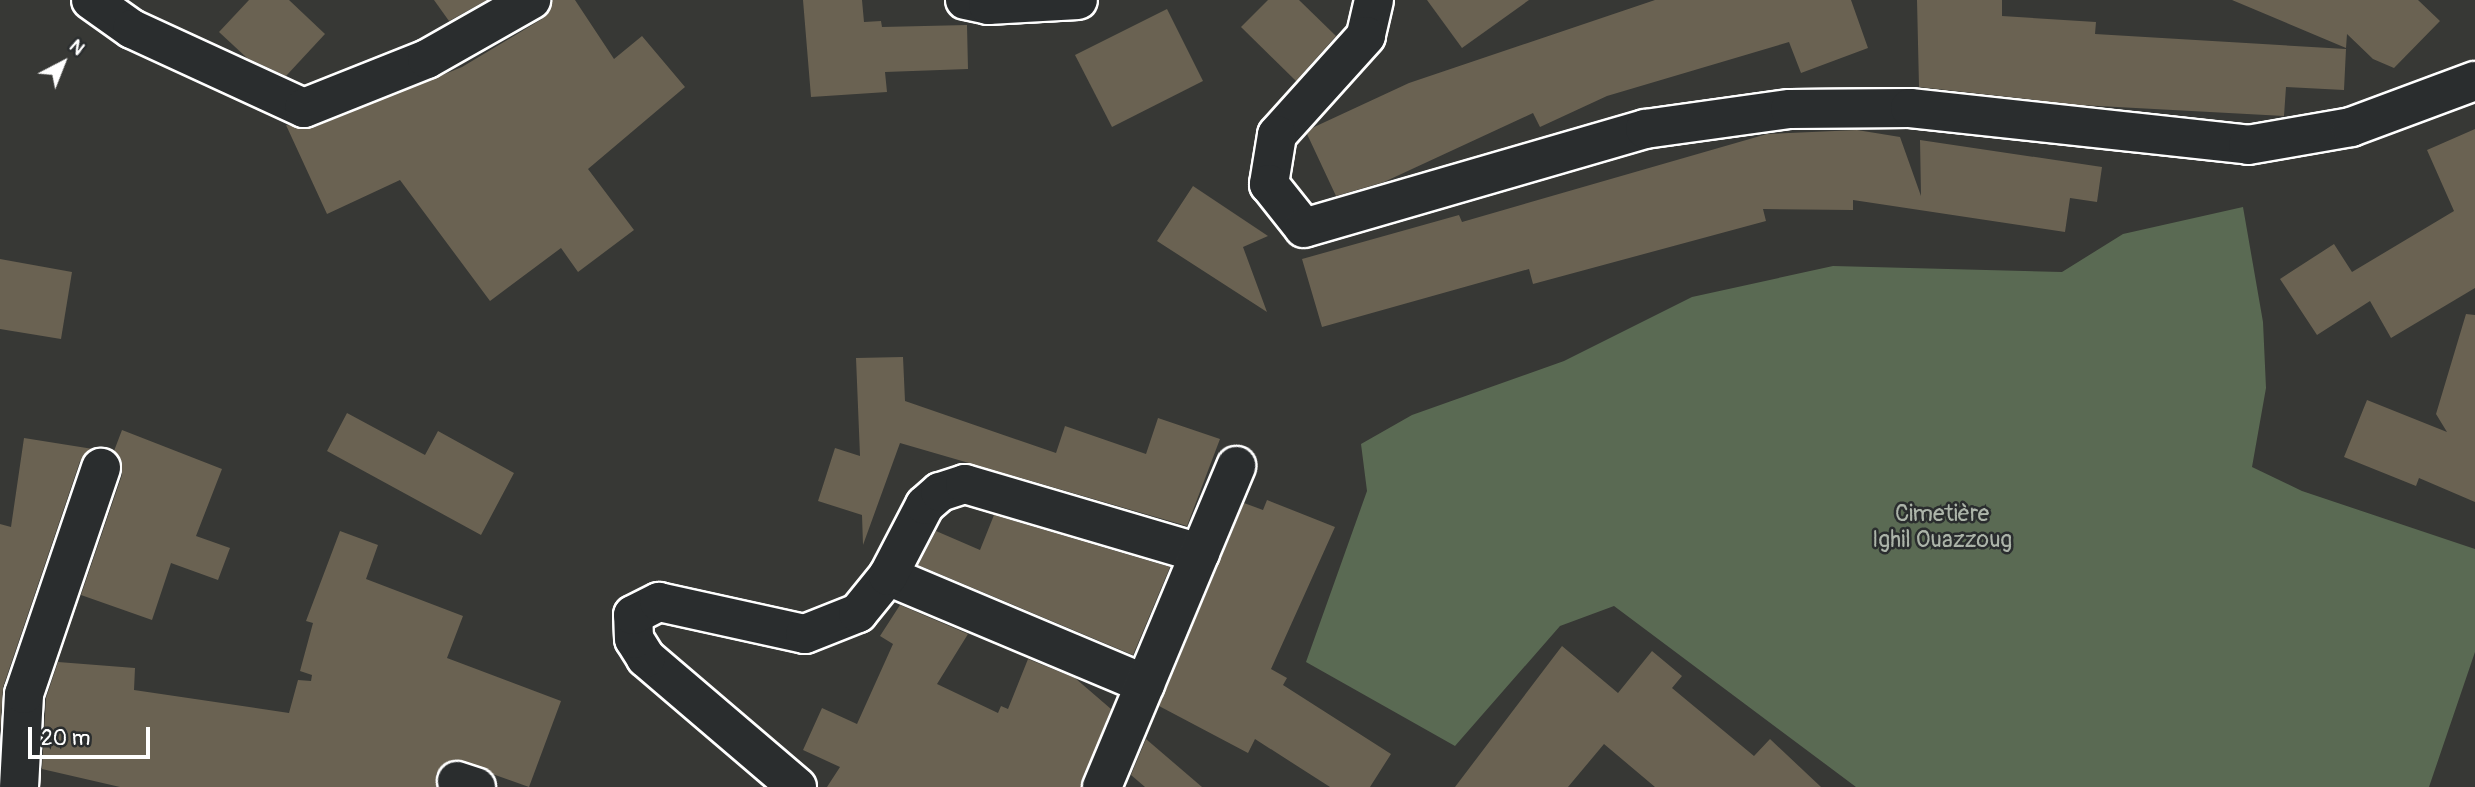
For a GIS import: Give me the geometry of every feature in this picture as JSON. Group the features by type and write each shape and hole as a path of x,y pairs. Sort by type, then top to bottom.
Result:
{"street":[{"path":"91,0 132,29 304,108 427,59 531,0"},
{"path":"965,0 988,5 1057,1"},
{"path":"1374,0 1366,36 1277,135 1269,184 1304,229 1645,129 1790,109 1910,108 2248,145 2351,127 2475,81"},
{"path":"1102,787 1236,466"},
{"path":"19,787 24,694 101,468"},
{"path":"797,787 646,658 634,639 633,615 659,602 805,634 858,613 888,576 925,505 940,492 965,484 1200,553"},
{"path":"888,576 1145,684"}],"green space":[{"name":"Cimetière Ighil Ouazzoug","path":"2243,207 2263,322 2266,388 2252,467 2302,491 2475,549 2475,652 2429,787 1856,787 1614,606 1560,626 1455,746 1306,662 1367,491 1361,444 1412,415 1564,361 1692,297 1833,266 2062,272 2123,234"}],"building":[{"path":"249,0 289,0 325,34 286,76 247,58 219,32"},
{"path":"434,0 487,0 449,21"},
{"path":"553,0 575,0 614,59 642,36 685,87 588,169 634,230 578,272 561,248 490,301 400,180 327,214 286,125 312,128 462,67 542,19"},
{"path":"803,0 862,0 864,22 881,21 882,27 967,25 968,69 885,72 887,92 811,97"},
{"path":"1268,0 1299,0 1336,36 1296,81 1241,27"},
{"path":"1427,0 1529,0 1462,48"},
{"path":"1655,0 1851,0 1868,48 1801,73 1789,42 1607,96 1540,127 1533,113 1384,182 1336,196 1307,134 1312,128 1409,83"},
{"path":"1917,0 2002,0 2002,16 2096,22 2095,34 2346,49 2344,90 2286,87 2284,116 2080,105 1919,87"},
{"path":"2232,0 2418,0 2440,21 2394,68 2373,59 2347,34 2346,48"},
{"path":"1167,9 1203,81 1112,127 1075,55"},
{"path":"2475,129 2475,288 2391,338 2370,301 2317,335 2280,279 2334,244 2352,272 2454,211 2427,150"},
{"path":"1857,130 1900,137 1921,196 1920,140 2102,167 2097,202 2070,198 2065,232 1853,200 1853,210 1763,209 1766,221 1533,284 1529,269 1322,327 1302,259 1459,215 1462,222 1767,134"},
{"path":"1193,186 1268,236 1243,247 1267,312 1157,241"},
{"path":"0,259 72,272 61,339 0,329"},
{"path":"2466,314 2475,315 2475,502 2419,478 2416,486 2344,457 2367,400 2447,432 2436,414"},
{"path":"903,357 905,401 1056,453 1065,426 1146,454 1158,418 1220,439 1187,526 900,443 863,545 862,515 818,501 835,448 860,456 856,358"},
{"path":"347,413 425,455 438,431 514,473 481,535 327,451"},
{"path":"122,430 222,469 196,536 230,548 218,580 171,563 152,620 81,595 122,475 122,463 114,451"},
{"path":"24,438 93,449 80,461 3,687 0,733 0,524 11,527"},
{"path":"1267,500 1335,527 1271,669 1287,678 1283,685 1391,754 1370,787 1330,787 1255,739 1248,753 1159,706 1244,503 1263,510"},
{"path":"994,515 1170,567 1133,655 918,565 936,531 980,550"},
{"path":"340,531 378,545 366,579 463,616 447,658 561,701 529,787 453,760 436,774 436,787 120,787 42,769 46,698 58,662 135,668 134,690 289,713 298,680 311,681 312,675 300,671 313,623 306,621"},
{"path":"900,605 968,634 937,684 998,713 1001,706 1008,709 1028,659 1075,678 1111,709 1081,787 827,787 840,767 803,750 822,708 857,724 893,644 880,636"},
{"path":"1562,646 1618,693 1652,651 1682,676 1672,688 1754,756 1770,739 1821,787 1655,787 1604,744 1568,787 1455,787"},
{"path":"1146,739 1202,787 1145,787 1131,775"}]}
